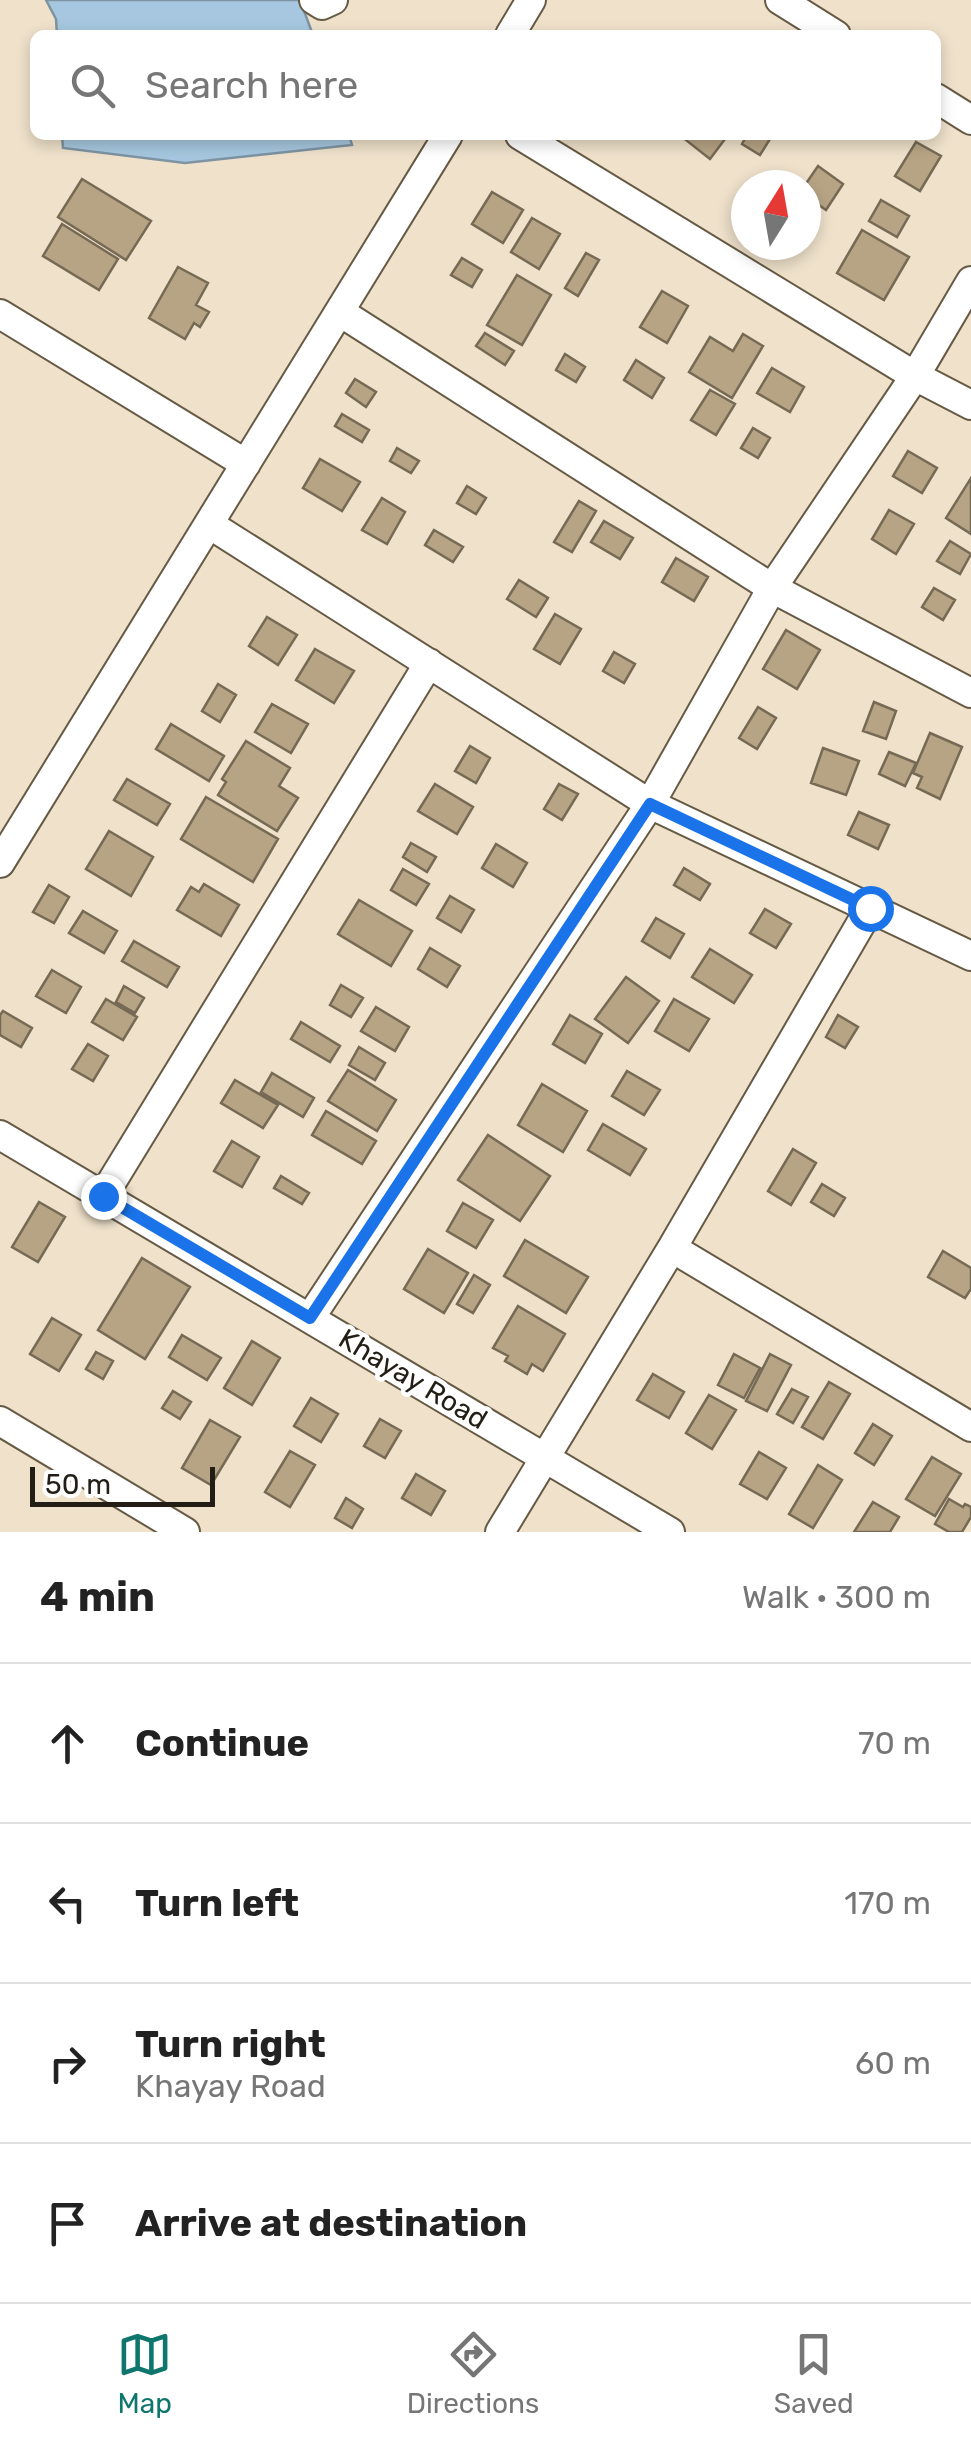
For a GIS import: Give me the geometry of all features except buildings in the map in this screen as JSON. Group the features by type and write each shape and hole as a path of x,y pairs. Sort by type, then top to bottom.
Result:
{"street":[{"path":"314,0 322,5 333,0"},
{"path":"513,30 532,0"},
{"path":"780,0 828,30"},
{"path":"941,101 971,120"},
{"path":"0,863 445,140"},
{"path":"528,140 915,376 971,405"},
{"path":"310,1318 650,804 772,588 915,376 971,281"},
{"path":"340,312 772,588 971,694"},
{"path":"0,314 246,464"},
{"path":"209,524 650,804 971,956"},
{"path":"103,1196 429,664"},
{"path":"500,1532 672,1248 870,908"},
{"name":"Khayay Road","path":"0,1135 670,1532"},
{"path":"672,1248 971,1427"},
{"path":"0,1421 185,1532"}],"water":[{"path":"46,0 300,0 311,30 57,30 56,19"},
{"path":"62,140 350,140 352,145 185,163 63,148"}],"route":[{"path":"103,1196 310,1318 650,804 870,908"}]}
